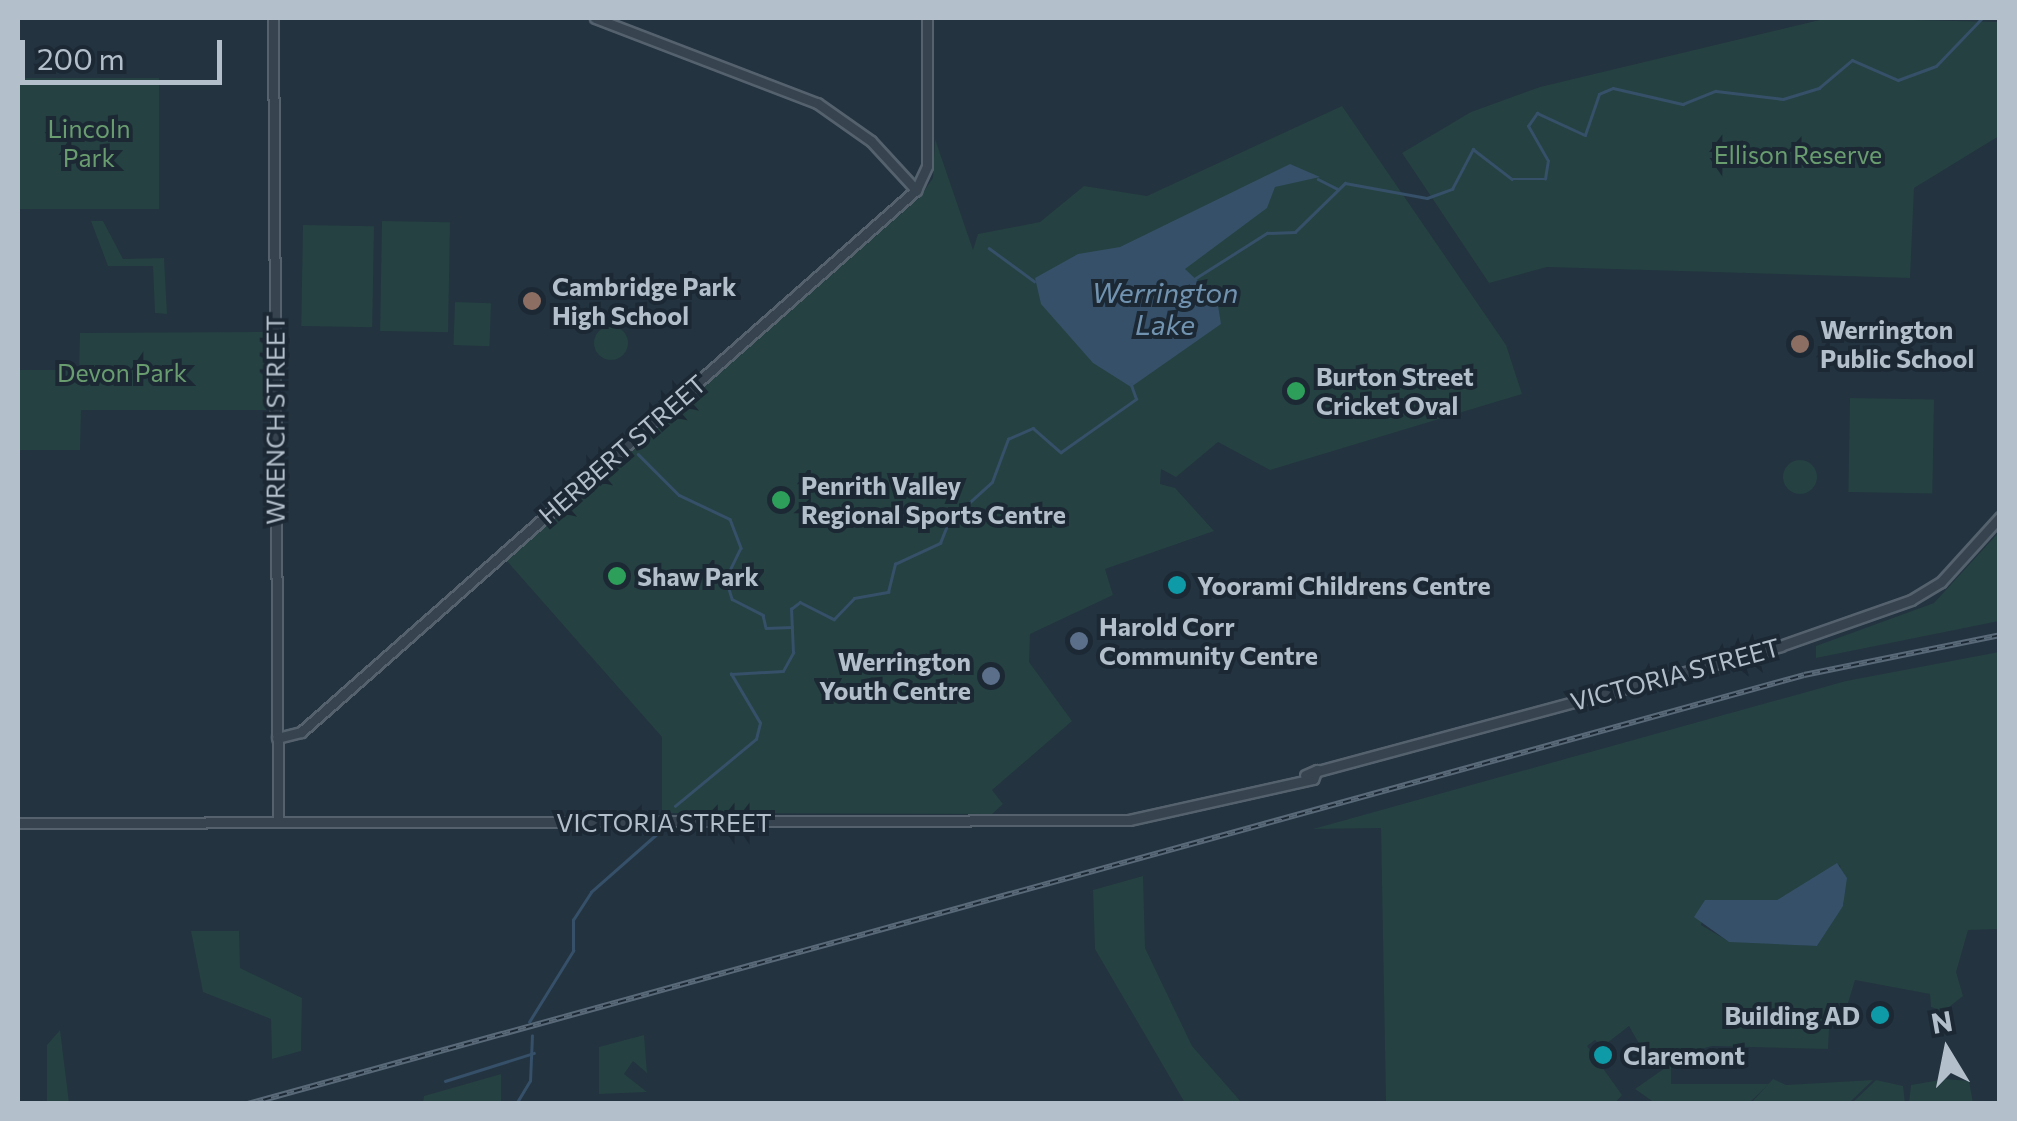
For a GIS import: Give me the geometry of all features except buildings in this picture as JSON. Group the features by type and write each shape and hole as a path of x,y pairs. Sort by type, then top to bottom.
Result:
{"street":[{"name":"WRENCH STREET","path":"273,18 278,822"},
{"path":"595,18 817,103 872,142 916,190"},
{"path":"916,190 928,133 926,18"},
{"name":"HERBERT STREET","path":"278,738 298,735 916,190"},
{"name":"VICTORIA STREET","path":"18,823 1129,820 1780,646 1911,600 1942,582 2000,516"}],"green space":[{"name":"Ellison Reserve","path":"1828,18 1999,22 1999,136 1914,188 1910,278 1547,267 1489,283 1402,153 1471,112 1540,87"},
{"name":"Lincoln Park","path":"18,78 159,78 159,209 18,209"},
{"path":"1342,106 1506,345 1522,394 1270,470 1218,442 1176,477 1161,469 1160,484 1175,488 1214,531 1105,569 1113,595 1030,634 1029,662 1072,721 992,790 1003,804 992,814 662,813 662,737 506,560 920,197 933,178 935,139 973,250 978,234 1040,222 1084,186 1147,196"},
{"path":"91,221 103,221 123,259 164,258 167,314 155,313 153,266 108,266"},
{"path":"382,221 450,222 448,332 380,331"},
{"path":"303,225 374,226 372,327 301,326"},
{"path":"455,302 491,303 489,346 453,345"},
{"path":"611,326 623,331 628,343 623,355 611,360 599,355 594,343 599,331"},
{"name":"Devon Park","path":"266,332 266,410 81,410 80,450 18,450 18,370 79,370 80,333"},
{"path":"1850,398 1934,399 1932,493 1848,492"},
{"path":"1800,460 1812,465 1817,477 1812,489 1800,494 1788,489 1783,477 1788,465"},
{"path":"1999,532 1999,621 1816,658 1816,646 1934,603"},
{"path":"1999,652 1999,929 1968,930 1956,972 1963,996 1944,1011 1931,1007 1930,994 1855,980 1848,1003 1830,1010 1828,1049 1712,1046 1650,1063 1629,1026 1602,1047 1595,1040 1587,1046 1622,1095 1615,1103 1386,1103 1381,828 1313,829 1846,681","holes":["1840,865 1844,903 1817,946 1728,941 1701,925 1708,900 1777,900"]},
{"path":"1143,876 1145,948 1192,1046 1242,1103 1185,1103 1095,949 1093,890"},
{"path":"191,931 239,931 240,968 302,998 301,1051 272,1059 271,1019 203,992"},
{"path":"60,1030 69,1103 47,1103 47,1045"},
{"path":"644,1035 647,1073 633,1061 624,1074 647,1092 599,1094 599,1047"},
{"path":"1685,1054 1700,1055 1701,1067 1671,1067 1671,1084 1769,1084 1748,1104 1655,1103 1635,1089"},
{"path":"501,1074 501,1103 423,1103 424,1096"},
{"path":"1773,1079 1786,1085 1873,1080 1849,1103 1751,1103"},
{"path":"1946,1079 1969,1081 1973,1103 1909,1103 1911,1085"},
{"path":"1876,1080 1903,1086 1905,1103 1852,1103"}],"water":[{"name":"Werrington Lake","path":"1290,164 1320,177 1275,187 1267,208 1185,269 1217,299 1221,324 1131,387 1093,363 1041,304 1035,278 1078,254 1120,247"},
{"path":"1837,863 1847,878 1843,906 1817,946 1729,942 1694,917 1705,900 1777,900"}],"waterway":[{"path":"1191,281 1267,233 1295,232 1345,183 1427,198 1452,189 1473,149 1512,179 1545,179 1548,161 1528,126 1537,113 1585,135 1599,94 1613,88 1683,104 1716,91 1783,99 1819,88 1852,60 1898,80 1936,66 1982,18"},
{"path":"1318,179 1338,189"},
{"path":"989,248 1034,281"},
{"path":"675,806 756,739 760,723 731,674 783,671 793,653 791,609 800,602 834,619 854,598 888,592 895,564 940,543 949,521 992,482 1008,439 1033,428 1061,452 1136,399 1131,385"},
{"path":"638,454 679,495 730,519 741,548 726,579 732,599 763,615 766,628 792,627"},
{"path":"529,1022 573,951 573,920 591,892 658,833"},
{"path":"516,1104 530,1081 532,1036"},
{"path":"445,1081 534,1053"}],"railway":[{"path":"248,1104 1804,675 2000,635"}],"place":[{"name":"Cambridge Park High School","path":"532,301"},
{"name":"Werrington Public School","path":"1800,344"},
{"name":"Burton Street Cricket Oval","path":"1296,391"},
{"name":"Penrith Valley Regional Sports Centre","path":"781,500"},
{"name":"Shaw Park","path":"617,576"},
{"name":"Yoorami Childrens Centre","path":"1177,585"},
{"name":"Harold Corr Community Centre","path":"1079,641"},
{"name":"Werrington Youth Centre","path":"991,676"},
{"name":"Building AD","path":"1880,1015"},
{"name":"Claremont","path":"1603,1055"}]}
